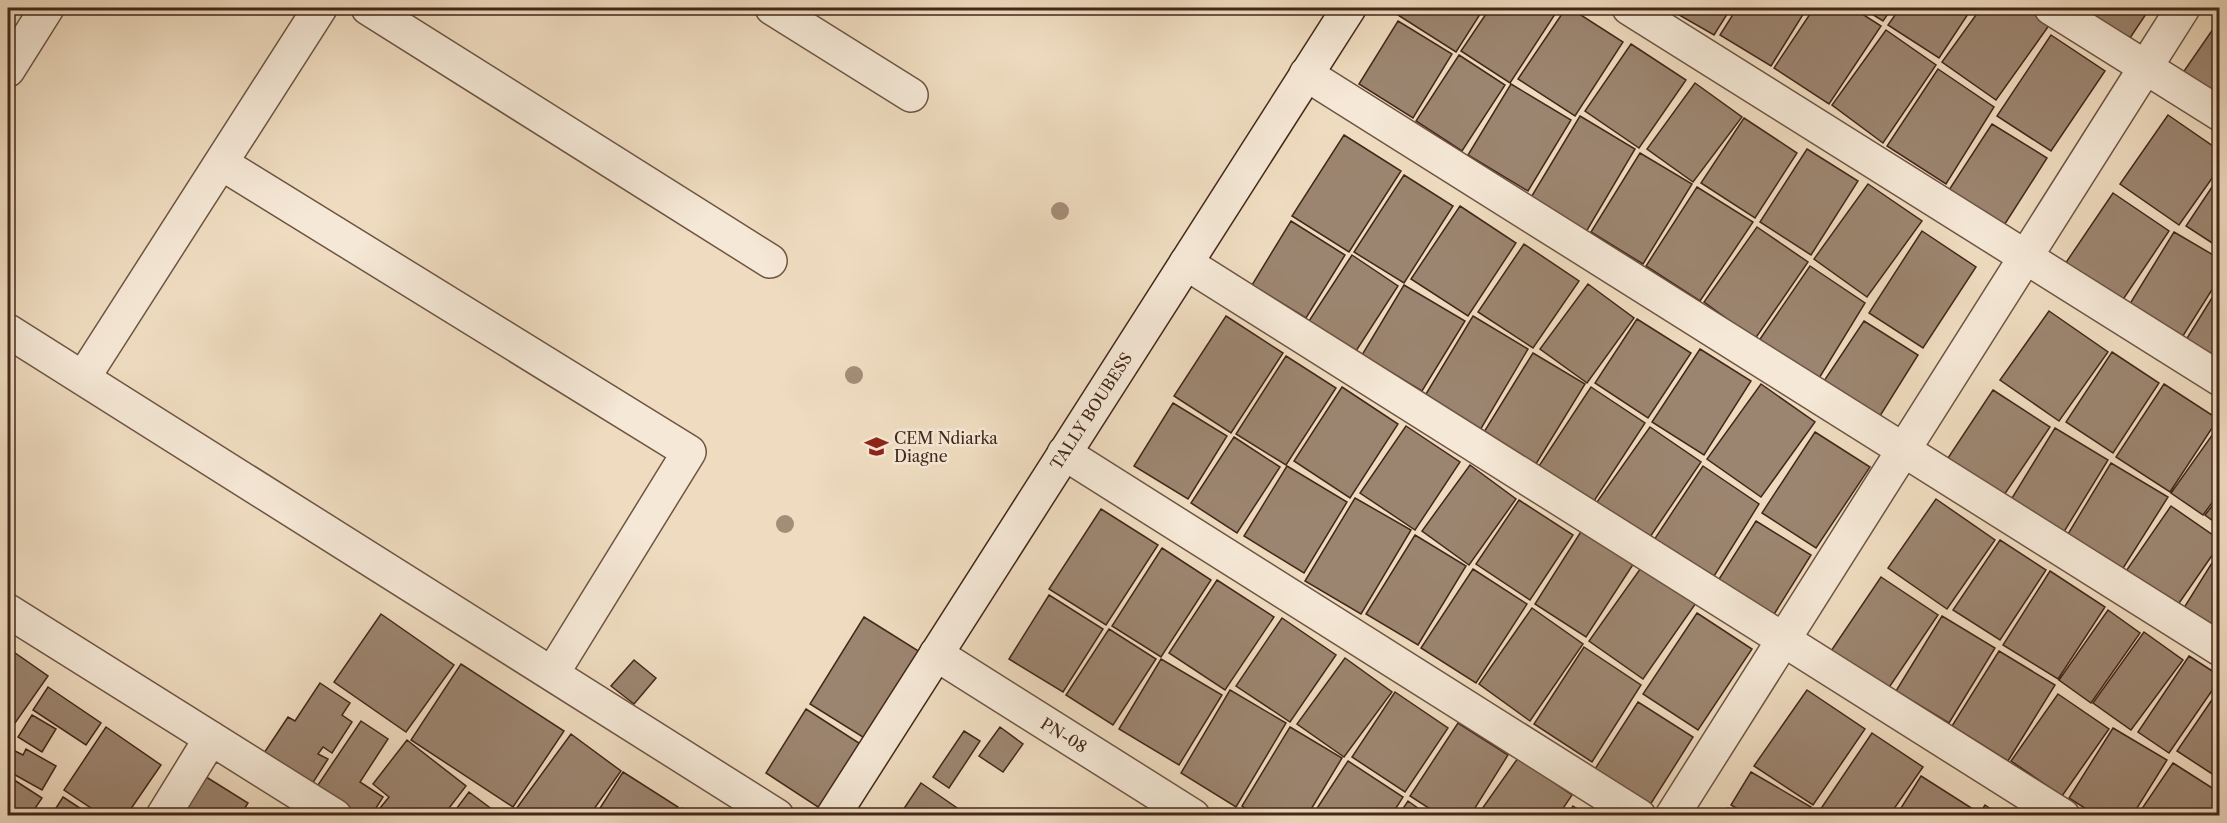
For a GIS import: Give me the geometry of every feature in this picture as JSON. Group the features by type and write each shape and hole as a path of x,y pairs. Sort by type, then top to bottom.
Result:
{"street":[{"path":"8,70 47,8"},
{"path":"83,378 320,8"},
{"path":"368,8 770,261"},
{"path":"772,8 911,95"},
{"name":"TALLY BOUBESS","path":"833,816 1349,8"},
{"path":"1629,8 2220,379"},
{"path":"2050,8 2220,114"},
{"path":"1672,816 2183,8"},
{"path":"1306,74 2220,649"},
{"path":"221,163 689,452 552,674"},
{"path":"1186,263 2063,816"},
{"path":"8,330 777,816"},
{"path":"1064,453 1639,816"},
{"path":"8,611 335,816"},
{"name":"PN-08","path":"936,654 1193,816"},
{"path":"163,816 211,738"}],"building":[{"path":"1404,8 1484,8 1456,52 1398,15"},
{"path":"1490,8 1559,8 1510,83 1461,51"},
{"path":"1566,8 1570,8 1623,42 1575,116 1518,79"},
{"path":"1667,8 1731,8 1714,35"},
{"path":"1737,8 1807,8 1771,66 1720,35"},
{"path":"1814,8 1853,8 1881,26 1829,104 1774,68"},
{"path":"1862,8 1892,8 1883,21"},
{"path":"1900,8 1972,8 1939,58 1888,25"},
{"path":"1981,8 2026,8 2050,24 1996,100 1942,62"},
{"path":"2078,8 2150,8 2128,41"},
{"path":"2220,19 2220,99 2182,74"},
{"path":"1398,21 1452,54 1413,118 1359,84"},
{"path":"1886,30 1936,65 1883,143 1832,105"},
{"path":"2051,35 2105,71 2051,151 1997,116"},
{"path":"1631,44 1686,80 1639,148 1585,111"},
{"path":"1459,55 1505,85 1462,151 1416,121"},
{"path":"1938,69 1994,107 1946,184 1887,146"},
{"path":"1695,83 1742,117 1693,182 1647,149"},
{"path":"1511,84 1571,120 1528,191 1468,155"},
{"path":"2168,115 2220,151 2220,167 2179,225 2120,184"},
{"path":"1580,116 1635,149 1586,232 1530,199"},
{"path":"1744,118 1797,153 1755,218 1701,183"},
{"path":"1992,124 2047,158 2003,227 1949,190"},
{"path":"1344,135 1401,171 1349,252 1292,216"},
{"path":"1807,149 1858,181 1811,255 1760,222"},
{"path":"1640,153 1692,184 1643,264 1591,232"},
{"path":"1404,175 1453,206 1404,283 1354,252"},
{"path":"2220,175 2220,248 2186,226"},
{"path":"1868,184 1922,221 1867,297 1814,259"},
{"path":"1697,187 1753,222 1700,301 1646,266"},
{"path":"2113,193 2169,231 2120,304 2063,267"},
{"path":"1460,206 1516,243 1468,316 1411,279"},
{"path":"1291,221 1345,255 1306,318 1252,285"},
{"path":"1757,227 1808,262 1755,339 1704,302"},
{"path":"1922,231 1976,267 1923,348 1869,313"},
{"path":"2174,232 2220,259 2220,277 2181,339 2128,307"},
{"path":"1524,244 1579,281 1533,348 1478,312"},
{"path":"1352,255 1398,286 1356,351 1309,321"},
{"path":"1810,266 1865,303 1818,380 1758,342"},
{"path":"1588,284 1634,318 1587,383 1540,349"},
{"path":"1404,285 1465,321 1422,391 1362,355"},
{"path":"2220,285 2220,364 2184,343"},
{"path":"2049,311 2108,352 2059,421 2000,380"},
{"path":"1226,316 1283,353 1231,433 1174,396"},
{"path":"1473,316 1528,349 1479,432 1423,399"},
{"path":"1637,319 1691,353 1648,418 1595,383"},
{"path":"1864,321 1918,355 1875,424 1820,387"},
{"path":"1700,349 1751,381 1704,455 1652,422"},
{"path":"2112,352 2159,383 2113,453 2066,422"},
{"path":"1533,353 1585,384 1536,464 1484,432"},
{"path":"1286,356 1336,388 1286,465 1236,434"},
{"path":"1761,384 1815,422 1761,497 1707,459"},
{"path":"2164,384 2218,419 2170,492 2116,457"},
{"path":"1342,387 1398,424 1350,498 1294,461"},
{"path":"1591,387 1645,423 1594,501 1539,466"},
{"path":"1993,390 2050,427 2000,501 1944,464"},
{"path":"1173,403 1227,436 1188,499 1134,466"},
{"path":"2220,424 2220,492 2203,515 2171,493"},
{"path":"1406,426 1460,462 1415,530 1360,493"},
{"path":"1650,427 1701,462 1648,540 1597,502"},
{"path":"2055,428 2108,460 2062,535 2009,503"},
{"path":"1815,432 1870,467 1816,548 1762,513"},
{"path":"1234,437 1280,467 1237,533 1191,503"},
{"path":"2111,463 2168,497 2120,573 2065,539"},
{"path":"1470,465 1516,499 1469,565 1422,531"},
{"path":"1287,466 1347,502 1304,573 1244,536"},
{"path":"1703,466 1759,504 1711,581 1652,543"},
{"path":"2220,496 2220,526 2205,515"},
{"path":"1355,498 1411,530 1361,614 1305,581"},
{"path":"1936,499 1995,540 1947,609 1888,568"},
{"path":"1519,500 1573,535 1530,600 1476,564"},
{"path":"2171,506 2220,540 2220,544 2175,609 2124,574"},
{"path":"1101,509 1158,545 1106,625 1049,589"},
{"path":"1756,521 1811,555 1768,624 1714,587"},
{"path":"1582,530 1634,563 1586,637 1535,604"},
{"path":"1415,535 1466,566 1418,645 1366,614"},
{"path":"2000,540 2046,570 2000,640 1953,610"},
{"path":"1162,548 1211,580 1161,657 1112,626"},
{"path":"2220,550 2220,634 2182,611"},
{"path":"1643,565 1696,603 1643,679 1589,641"},
{"path":"1473,569 1527,604 1476,683 1421,648"},
{"path":"2050,571 2105,607 2058,679 2003,645"},
{"path":"1881,577 1938,615 1888,689 1831,651"},
{"path":"1217,580 1274,617 1225,690 1169,653"},
{"path":"1049,595 1103,629 1063,692 1009,659"},
{"path":"1532,608 1583,644 1530,721 1479,684"},
{"path":"2108,610 2140,633 2091,703 2059,680"},
{"path":"1697,613 1752,649 1698,730 1643,694"},
{"path":"381,614 454,665 406,732 334,682"},
{"path":"1942,616 1995,648 1949,723 1896,691"},
{"path":"864,617 920,652 866,739 810,704"},
{"path":"1282,618 1336,655 1290,722 1236,686"},
{"path":"1109,629 1156,659 1113,725 1066,695"},
{"path":"2144,632 2183,660 2131,730 2093,703"},
{"path":"1584,647 1641,685 1592,762 1534,724"},
{"path":"8,648 48,676 8,733"},
{"path":"1999,651 2055,685 2008,761 1952,726"},
{"path":"2189,656 2220,676 2220,679 2169,753 2138,732"},
{"path":"1345,658 1392,692 1344,757 1297,724"},
{"path":"1161,659 1222,695 1179,765 1119,729"},
{"path":"634,660 656,678 634,704 611,686"},
{"path":"461,664 564,731 513,807 411,740"},
{"path":"320,683 350,703 342,715 352,722 332,753 323,747 318,754 328,759 312,784 264,753 288,717 295,721"},
{"path":"48,687 101,723 86,745 33,710"},
{"path":"2220,688 2220,779 2177,751"},
{"path":"1230,690 1286,723 1236,807 1181,773"},
{"path":"1807,690 1865,729 1813,805 1754,766"},
{"path":"1395,692 1448,728 1405,792 1352,757"},
{"path":"2058,694 2109,729 2062,796 2011,761"},
{"path":"1638,702 1693,737 1650,805 1595,769"},
{"path":"806,709 862,745 821,809 766,773"},
{"path":"32,715 56,729 42,752 18,737"},
{"path":"361,721 388,739 360,782 383,797 371,816 358,816 316,788"},
{"path":"1458,723 1508,755 1470,816 1441,816 1410,796"},
{"path":"106,727 161,765 126,816 103,816 64,790"},
{"path":"1000,727 1023,744 1003,772 979,756"},
{"path":"1290,727 1342,758 1307,816 1257,816 1242,806"},
{"path":"2113,728 2167,760 2132,816 2097,816 2069,798"},
{"path":"964,731 980,741 949,788 933,777"},
{"path":"1872,733 1923,767 1889,816 1816,816"},
{"path":"571,734 621,771 589,816 511,816"},
{"path":"407,740 466,786 443,816 379,816 376,813 389,797 373,784"},
{"path":"11,749 23,755 26,749 56,766 42,790 8,771 8,755"},
{"path":"1518,758 1572,795 1558,816 1477,816"},
{"path":"1348,761 1403,797 1391,816 1312,816"},
{"path":"2173,763 2220,793 2220,809 2215,816 2137,816"},
{"path":"623,772 678,807 672,816 595,816"},
{"path":"1751,772 1811,807 1806,816 1749,816 1731,805"},
{"path":"203,775 248,803 240,816 177,816"},
{"path":"8,776 42,798 30,816 8,816"},
{"path":"1921,776 1973,809 1969,816 1896,816"},
{"path":"921,783 960,810 956,816 899,816"},
{"path":"469,792 501,816 451,816"},
{"path":"63,797 92,816 51,816"},
{"path":"1408,801 1429,816 1398,816"},
{"path":"1985,805 2001,816 1978,816"},
{"path":"1573,806 1588,816 1566,816"},
{"path":"682,808 693,816 677,816"},
{"path":"1728,808 1741,816 1723,816"},
{"path":"259,809 268,816 255,816"}],"place":[{"name":"CEM Ndiarka Diagne","path":"876,447"}]}
